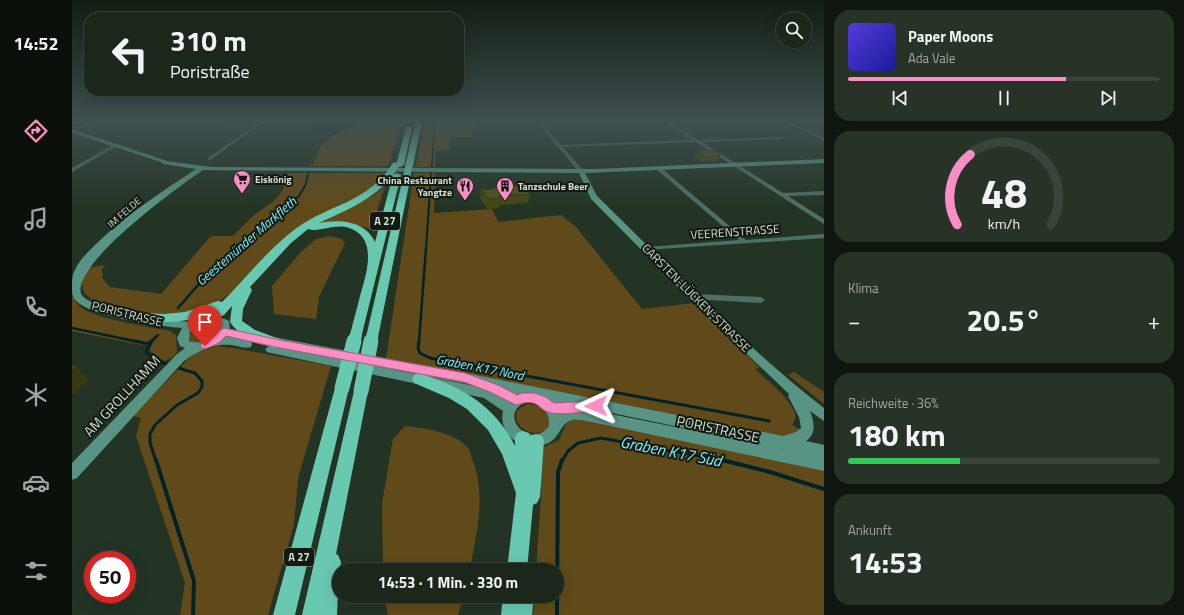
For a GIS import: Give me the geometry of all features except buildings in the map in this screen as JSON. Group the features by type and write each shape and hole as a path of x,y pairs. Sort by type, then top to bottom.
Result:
{"highway":[{"path":"223,326 242,291 287,240 314,221 366,197 376,190 395,170 403,150"},
{"name":"A 27","path":"313,615 412,150"},
{"name":"A 27","path":"284,615 374,266 395,170"},
{"path":"209,319 220,312 290,242 302,233 324,225 351,225 362,230 366,234 372,248 374,266"},
{"path":"129,316 162,318 190,316 205,312 242,291"},
{"path":"242,291 237,309 236,322 248,333 280,344"},
{"path":"419,379 458,396 483,413 502,434 525,492"},
{"path":"518,563 530,440"},
{"path":"525,563 530,440"},
{"path":"326,615 336,505"},
{"path":"512,615 513,603"},
{"path":"521,615 522,603"}],"main road":[{"path":"127,150 163,161 165,163 201,167 247,169 581,171 824,161"},
{"name":"IM FELDE","path":"86,259 147,204 201,167"},
{"name":"CARSTEN-LÜCKEN-STRASSE","path":"581,171 594,197 694,297 787,386 824,415"},
{"name":"PORISTRASSE","path":"86,259 74,284 78,297 89,306 173,325 192,325 209,319 223,326 280,344 465,378 824,451"},
{"name":"PORISTRASSE","path":"173,325 184,332 192,325"},
{"path":"216,341 223,326"},
{"path":"184,332 182,340 191,346 205,346 216,341 232,342 419,379 486,394 513,404"},
{"name":"AM GROLLHAMM","path":"72,473 191,346"},
{"name":"PORISTRASSE","path":"465,378 494,388 513,404"},
{"path":"774,441 799,439 805,436 807,430 805,411 787,386"},
{"path":"522,398 535,398 542,400 552,408 557,422 556,428 549,437 530,440 510,428 507,421 507,414 513,404 522,398"},
{"name":"PORISTRASSE","path":"552,408 611,407"},
{"name":"PORISTRASSE","path":"557,422 568,415 582,414 824,464"}],"street":[{"path":"72,170 108,150"},
{"path":"210,159 223,150"},
{"path":"561,150 581,171"},
{"path":"713,150 824,222"},
{"path":"658,168 745,242"},
{"path":"782,195 824,193"},
{"name":"VEERENSTRASSE","path":"647,249 824,236"},
{"path":"694,297 761,300"}],"shaded area":[{"path":"317,150 393,150 388,166 309,166"},
{"path":"419,150 449,150 436,150 435,167 415,167"},
{"path":"288,173 386,173 376,186 368,192 312,219 232,292 212,306 179,315 148,313 98,302 87,296 84,292 82,284 86,268 105,265 102,269 103,279 110,287 161,294 211,236 233,236 254,215 274,201 283,190"},
{"path":"414,173 435,173 434,213 492,209 498,222 561,215 576,227 642,309 695,303 760,368 755,369 786,399 795,413 795,420 792,425 801,430 790,436 774,437 386,359"},
{"path":"385,186 371,230 344,222 316,224 371,197"},
{"path":"330,236 342,239 345,243 319,297 316,319 274,314 272,286 301,252 316,239"},
{"path":"72,297 81,307 94,314 115,320 170,331 176,335 177,352 172,358 164,361 150,351 151,345 158,336 142,345 72,331"},
{"path":"206,323 216,324 218,327 217,334 205,342 191,342 189,336 191,333"},
{"path":"217,346 331,366 298,478 294,524 268,615 180,615 185,583 136,436 141,418 133,416 189,358 196,353"},
{"path":"794,372 824,392 824,404 788,375"},
{"path":"528,404 539,407 548,414 551,423 544,431 537,433 530,432 519,425 516,419 517,413 520,408"},
{"path":"582,419 824,468 824,615 533,615 534,603 564,603 564,563 536,563 541,497 539,465 540,454 544,447 559,440 566,424 573,420"},
{"path":"405,426 447,435 455,438 468,448 476,472 480,500 471,563 383,563 382,503 393,439"},
{"path":"385,603 462,603 458,615 388,615"}],"waterway":[{"name":"Geestemünder Markfleth","path":"312,164 318,150"},
{"name":"Graben K17 Nord","path":"431,177 433,150"},
{"name":"Geestemünder Markfleth","path":"307,177 309,171"},
{"name":"Geestemünder Markfleth","path":"235,249 299,196 305,186 308,176"},
{"name":"Graben K17 Nord","path":"426,249 431,176"},
{"name":"Geestemünder Markfleth","path":"178,308 205,277 236,248"},
{"name":"Graben K17 Nord","path":"419,342 426,248"},
{"path":"72,328 136,341"},
{"name":"Geestemünder Markfleth","path":"152,341 158,335"},
{"path":"136,341 150,344"},
{"name":"Geestemünder Markfleth","path":"152,341 146,352 155,360 170,365"},
{"name":"Graben K17 Nord","path":"419,341 418,348 420,353 430,358 769,421"},
{"name":"Geestemünder Markfleth","path":"156,461 150,443 150,434 155,425 177,405 198,393 202,387 202,381 195,373 175,367"},
{"name":"Graben K17 Süd","path":"562,461 568,451 578,443 601,438 723,460"},
{"name":"Geestemünder Markfleth","path":"156,460 194,581 193,615"},
{"name":"Graben K17 Süd","path":"557,563 558,472 562,460"},
{"name":"Graben K17 Süd","path":"723,460 770,472 824,489"},
{"name":"Graben K17 Süd","path":"557,603 557,615"}],"place":[{"name":"Eiskönig","path":"242,194"},
{"name":"China Restaurant Yangtze","path":"465,201"},
{"name":"Tanzschule Beer","path":"505,201"}],"route":[{"path":"205,346 216,341 224,332 238,336 465,378 494,388 516,400 529,397 542,400 552,408 596,406"}]}
